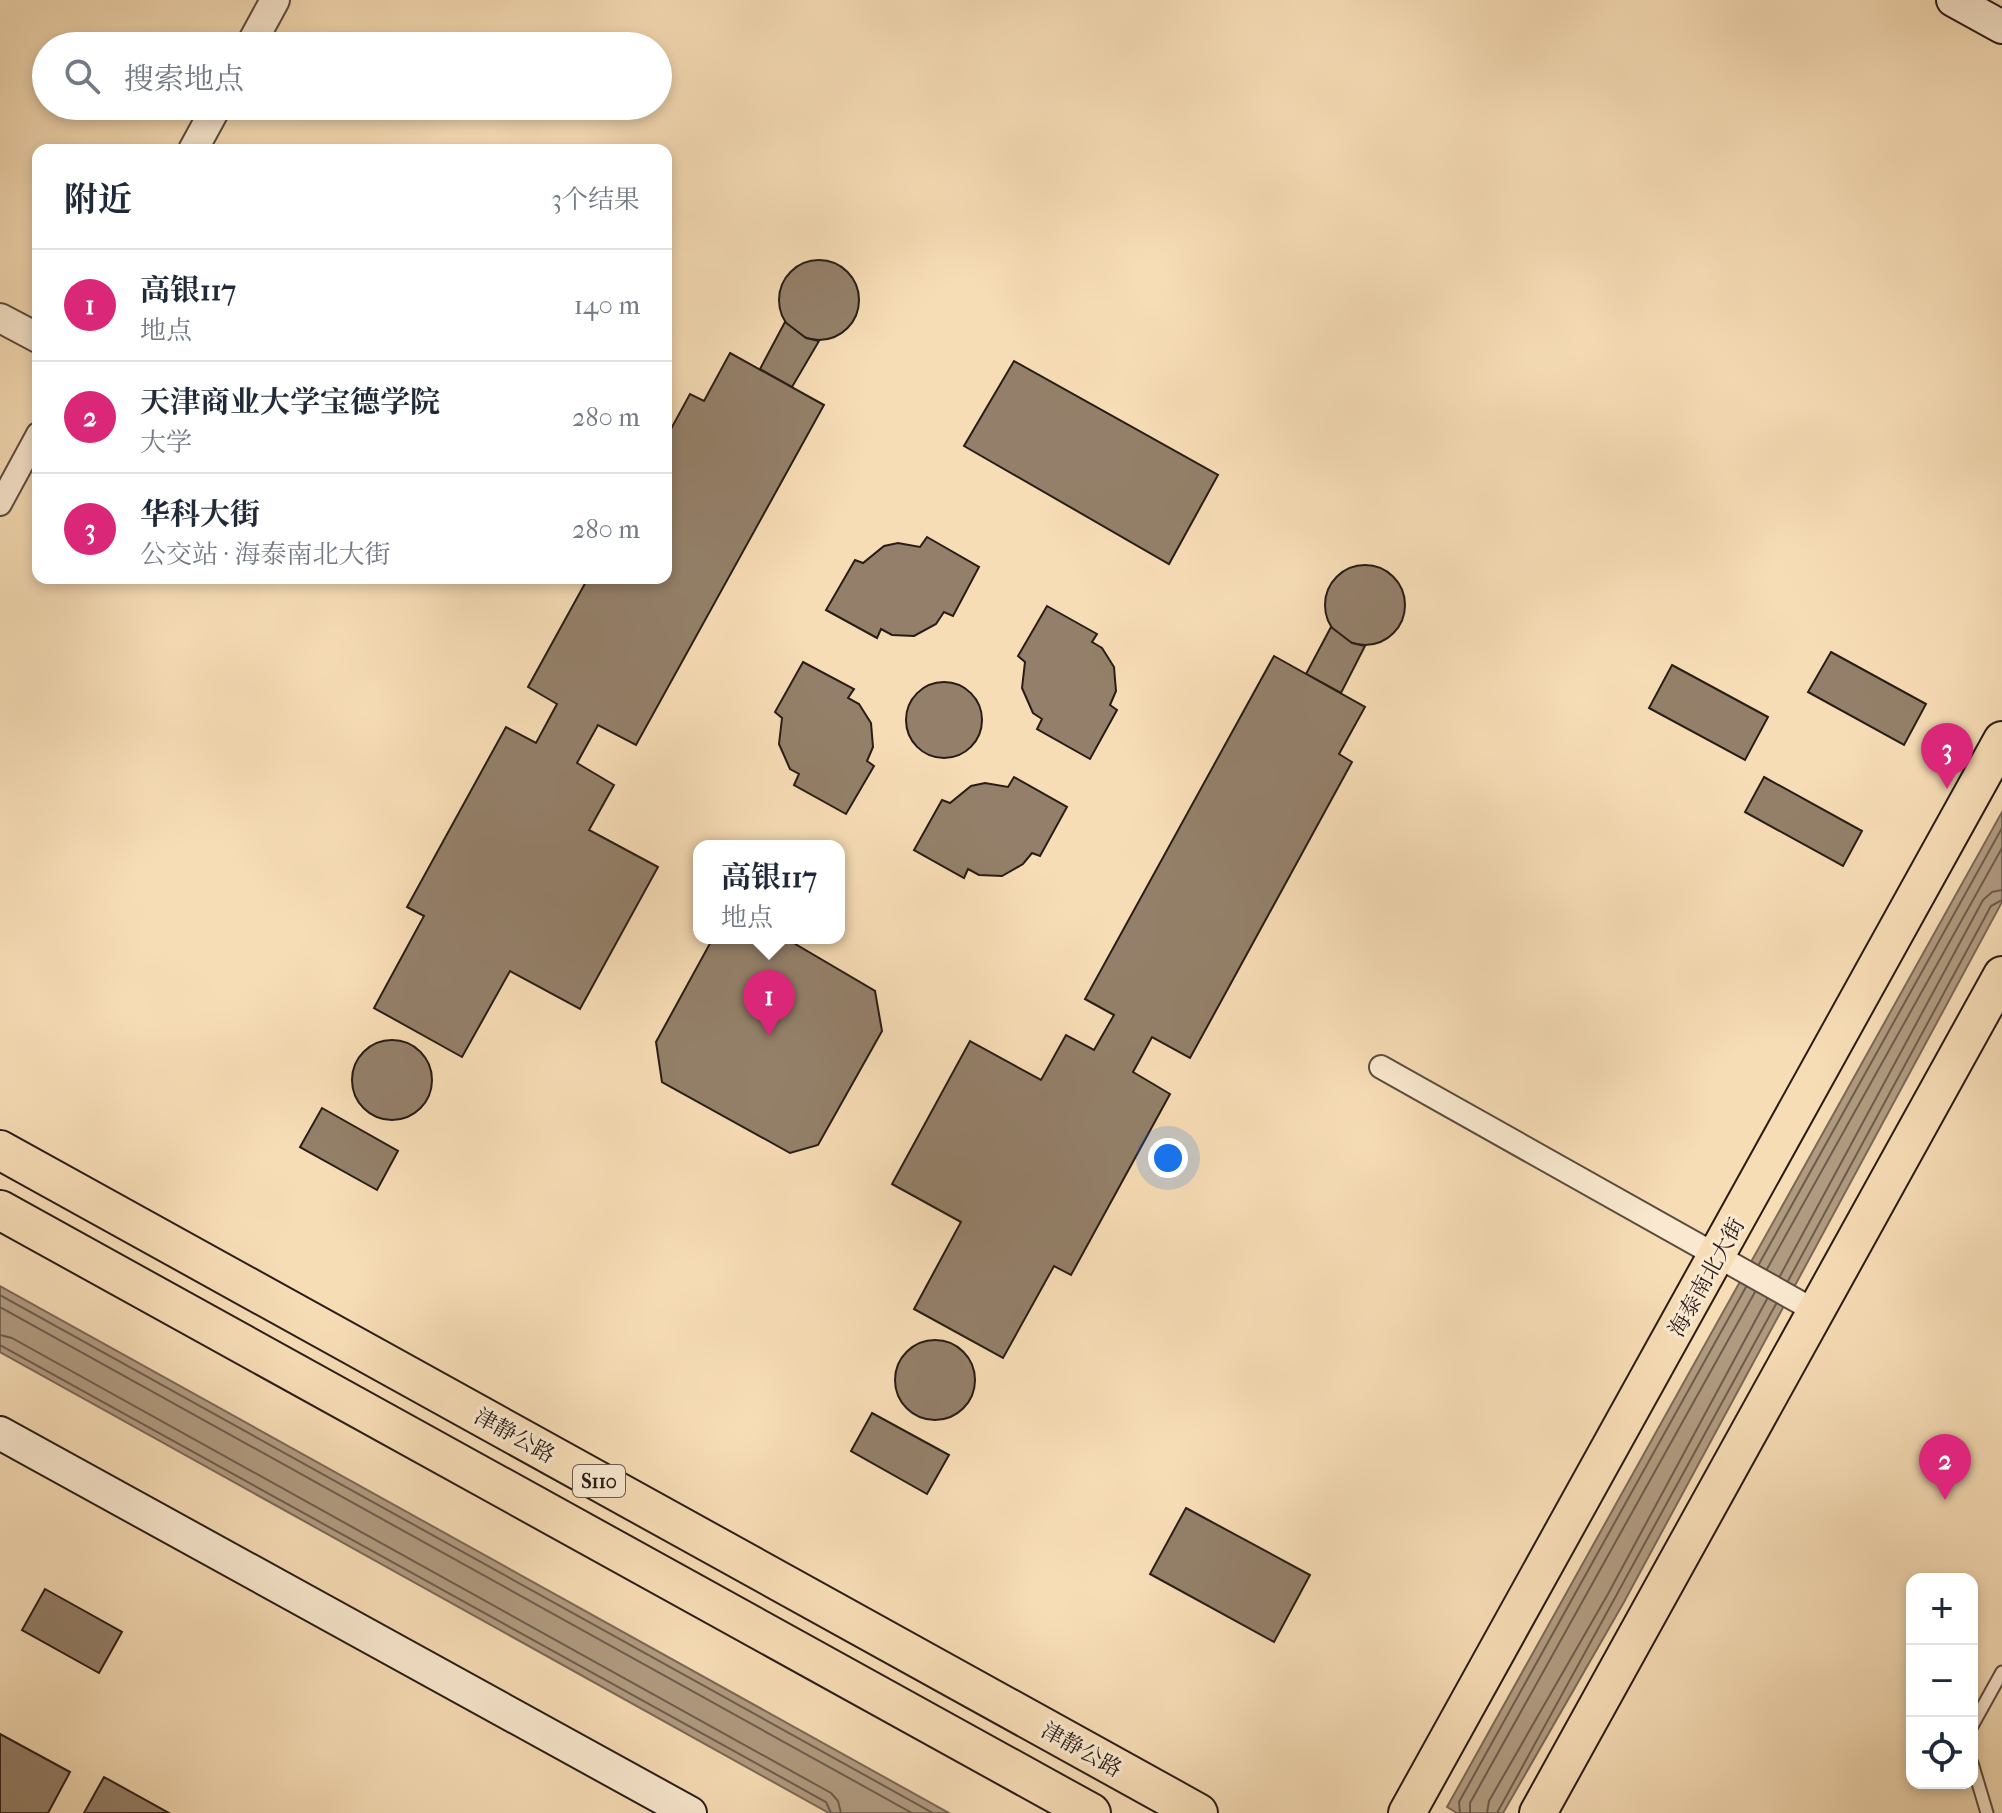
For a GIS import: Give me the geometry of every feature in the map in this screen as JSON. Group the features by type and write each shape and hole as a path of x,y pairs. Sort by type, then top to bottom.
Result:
{"highway":[{"name":"津静公路","path":"0,1150 1198,1813"},
{"name":"S110","path":"0,1210 1091,1813"}],"main road":[{"path":"1953,0 2002,27"},
{"name":"海泰南北大街","path":"1407,1813 1726,1262 2002,740"},
{"path":"1538,1813 1809,1307 2002,975"},
{"path":"0,1433 690,1813"}],"street":[{"path":"258,32 275,0"},
{"path":"196,144 209,120"},
{"path":"0,318 32,335"},
{"path":"0,504 32,445"},
{"path":"1381,1067 1809,1307"}],"lane":[{"path":"1977,1717 2002,1672"},
{"path":"1978,1783 1987,1813"}],"water":[{"path":"2002,812 2002,902 1624,1602 1503,1813 1457,1813 1447,1807"},
{"path":"0,1286 949,1813 829,1813 0,1352"}],"building":[{"path":"811,260 827,260 841,266 853,278 859,300 853,322 841,334 827,340 811,340 797,334 785,322 779,308 779,292 785,278 797,266"},
{"path":"785,322 806,338 819,341 792,387 760,369"},
{"path":"730,353 824,405 636,745 598,725 577,763 614,785 589,830 658,867 580,1009 510,971 462,1057 374,1008 424,916 407,907 506,727 536,743 557,704 528,687 585,584 672,584 672,427 690,394 704,401"},
{"path":"1014,361 1218,475 1169,564 964,446"},
{"path":"927,537 979,567 953,616 944,612 936,624 914,636 892,635 881,629 877,638 826,610 855,560 863,563 884,546 898,543 920,547"},
{"path":"1357,565 1373,565 1387,572 1398,583 1405,597 1402,620 1387,638 1373,645 1357,645 1343,638 1332,627 1325,613 1325,597 1332,583 1343,572"},
{"path":"1047,606 1097,634 1092,642 1102,648 1114,667 1116,691 1110,705 1117,710 1090,759 1037,729 1042,719 1033,713 1022,688 1025,662 1018,656"},
{"path":"1331,627 1352,643 1365,646 1341,693 1306,674"},
{"path":"1831,652 1926,704 1904,745 1808,692"},
{"path":"1274,656 1365,707 1339,754 1352,762 1190,1058 1152,1037 1133,1072 1170,1094 1071,1275 1054,1266 1003,1358 914,1309 961,1222 892,1184 970,1041 1041,1080 1066,1035 1094,1050 1114,1015 1085,999"},
{"path":"803,662 854,689 848,698 859,704 871,723 873,747 867,761 874,766 846,814 794,785 799,774 790,769 779,744 782,718 775,712"},
{"path":"1672,665 1768,717 1745,760 1649,708"},
{"path":"944,682 958,685 971,693 979,706 982,720 979,734 971,747 958,755 944,758 930,755 917,747 909,734 906,720 909,706 917,693 930,685"},
{"path":"1014,777 1067,807 1040,856 1032,853 1023,864 1002,876 979,875 968,869 964,878 914,850 942,800 950,803 971,786 985,783 1008,787"},
{"path":"1764,777 1862,831 1843,866 1745,812"},
{"path":"710,944 795,944 875,991 882,1031 818,1145 790,1153 662,1082 656,1042"},
{"path":"384,1040 400,1040 421,1051 432,1072 432,1088 421,1109 400,1120 384,1120 370,1114 358,1102 352,1088 352,1072 358,1058 370,1046"},
{"path":"322,1108 398,1151 377,1190 300,1147"},
{"path":"935,1340 950,1343 963,1352 972,1365 975,1380 972,1395 963,1408 950,1417 935,1420 920,1417 907,1408 898,1395 895,1380 898,1365 907,1352 920,1343"},
{"path":"872,1413 949,1455 927,1494 851,1451"},
{"path":"1186,1508 1310,1575 1274,1642 1150,1574"},
{"path":"45,1589 122,1632 99,1673 22,1630"},
{"path":"0,1734 70,1772 48,1813 0,1813"},
{"path":"104,1777 169,1813 84,1813"}],"place":[{"name":"华科大街","path":"1947,789"},
{"name":"高银117","path":"769,1036"},
{"name":"天津商业大学宝德学院","path":"1945,1500"}]}
